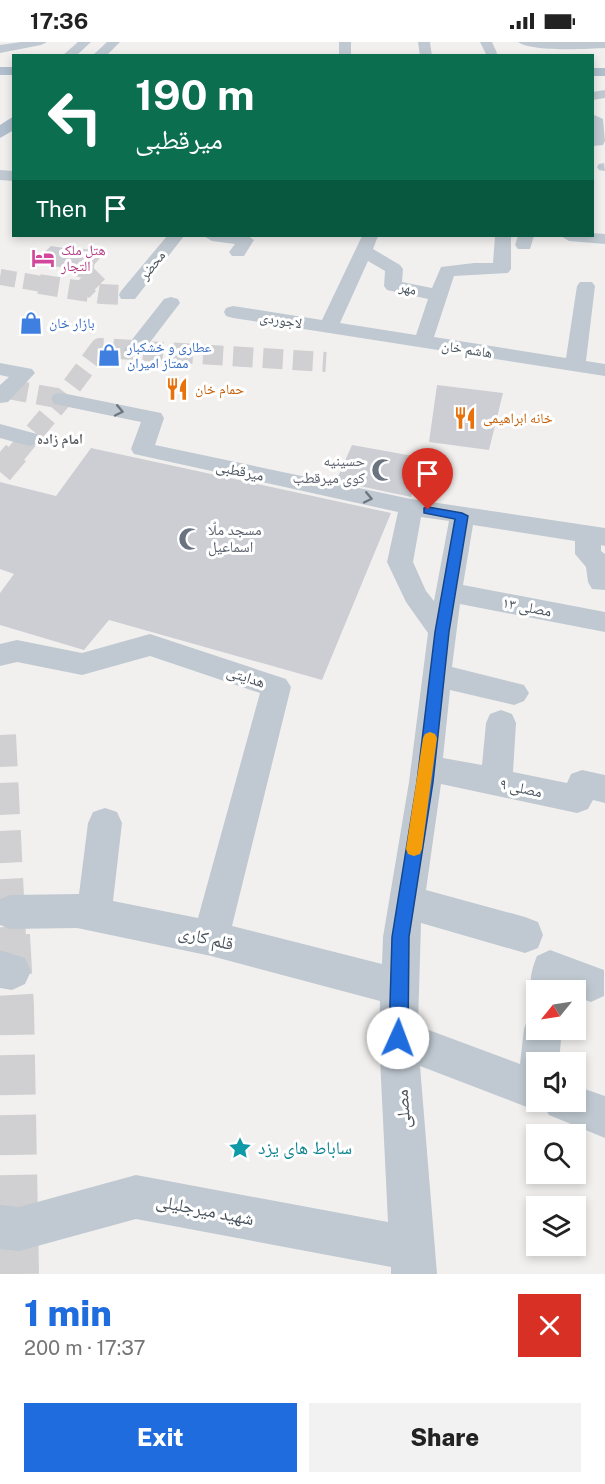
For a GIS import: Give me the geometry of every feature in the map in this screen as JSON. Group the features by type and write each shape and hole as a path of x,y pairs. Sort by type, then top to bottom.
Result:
{"street":[{"path":"0,49 41,42"},
{"path":"73,54 85,42"},
{"path":"73,54 91,42"},
{"path":"100,54 114,42"},
{"path":"524,42 564,46 604,45"},
{"path":"564,46 571,54"},
{"path":"594,118 596,119 598,142 594,142"},
{"name":"محضر","path":"128,296 175,237"},
{"path":"220,237 246,240 238,252"},
{"path":"423,342 447,271 474,268 502,269 502,237"},
{"path":"581,237 605,239"},
{"path":"328,328 366,243"},
{"name":"مهر","path":"366,243 394,269 393,286 438,295"},
{"path":"575,365 586,286"},
{"path":"134,350 171,303"},
{"name":"لاجوردی","path":"233,312 328,328"},
{"name":"هاشم خان","path":"328,328 605,370"},
{"path":"0,369 25,373 0,397"},
{"name":"میرقطبی","path":"62,399 153,418 142,449 411,507 597,536"},
{"path":"0,431 29,439"},
{"path":"411,507 400,561 415,595 442,632"},
{"name":"مصلی","path":"413,1261 398,1038 400,937 427,768 442,632 462,516"},
{"path":"597,536 588,554 599,563 601,582"},
{"name":"مصلی ۱۳","path":"449,592 605,622"},
{"name":"هدایتی","path":"0,655 17,651 82,664 150,645 276,687 211,938"},
{"path":"437,675 514,693"},
{"path":"496,782 501,723"},
{"name":"مصلی ۹","path":"427,768 577,799 582,784 605,789"},
{"path":"94,915 105,823"},
{"path":"406,902 525,935"},
{"name":"قلم کاری","path":"10,912 77,911 211,938 400,988"},
{"path":"549,980 550,969 582,980"},
{"path":"586,981 591,983"},
{"path":"398,1038 526,1080"},
{"path":"586,1107 605,1117"},
{"name":"شهید میرجلیلی","path":"0,1227 19,1229 136,1197 413,1261"}],"building":[{"name":"هتل ملک التجار","path":"68,245 92,251 73,269 33,263 51,246 64,248"},
{"name":"خانه ابراهیمی","path":"437,385 503,393 489,450 429,442"},
{"name":"حسینیه کوی میرقطب","path":"352,445 430,459 411,497 336,481"},
{"name":"مسجد ملّا اسماعیل","path":"91,448 391,513 322,680 109,620 84,650 0,625 0,593 14,574 0,569 0,482 56,496"}],"tunnel":[{"path":"82,291 100,273 79,269 93,254 89,254"},
{"path":"0,277 48,285"},
{"path":"39,284 82,291"},
{"path":"82,291 128,295"},
{"path":"62,399 100,348 326,362"},
{"path":"8,389 62,399"},
{"path":"15,455 62,399"},
{"path":"0,472 16,453"},
{"path":"0,735 10,937"},
{"path":"10,935 14,1007 19,1274"}],"slow traffic":[{"path":"414,849 430,738"}],"place":[{"name":"هتل ملک التجار","path":"43,258"},
{"name":"بازار خان","path":"31,323"},
{"name":"عطاری و خشکبار ممتاز امیران","path":"109,355"},
{"name":"حمام خان","path":"177,389"},
{"name":"خانه ابراهیمی","path":"465,418"},
{"name":"حسینیه کوی میرقطب","path":"383,470"},
{"name":"مسجد ملّا اسماعیل","path":"190,539"},
{"name":"ساباط های یزد","path":"240,1148"}],"district":[{"name":"امام زاده","path":"60,439"}],"route":[{"path":"398,1038 400,937 425,782 442,632 462,516 428,510"}]}
